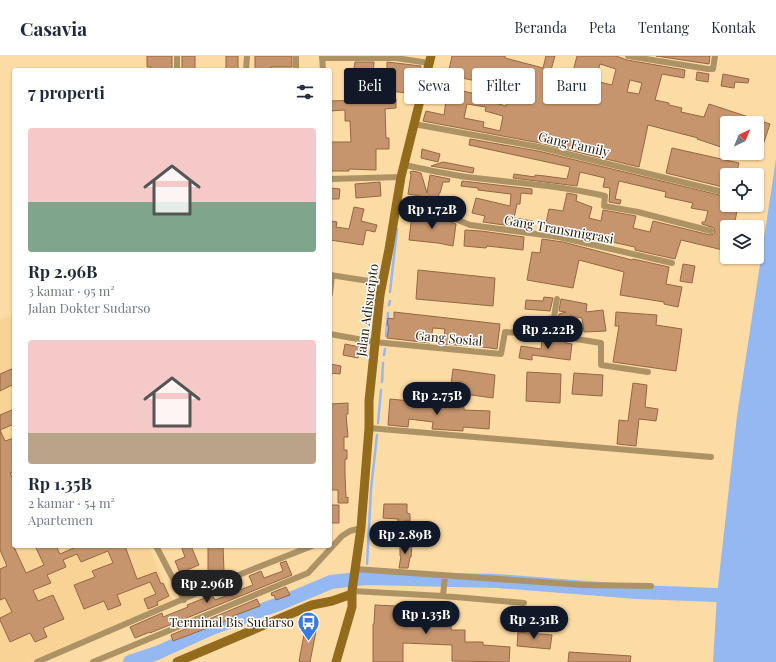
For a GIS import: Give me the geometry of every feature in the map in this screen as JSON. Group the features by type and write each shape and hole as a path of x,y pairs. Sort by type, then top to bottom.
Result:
{"main road":[{"name":"Jalan Adisucipto","path":"336,662 352,607 352,593 361,528 374,342 382,283 401,177 430,60"},
{"path":"176,662 312,605 332,601 352,593"},
{"path":"332,601 352,607"}],"street":[{"path":"176,68 177,56"},
{"path":"246,56 246,68"},
{"path":"296,56 296,68"},
{"path":"628,56 708,69 713,69 715,56"},
{"path":"322,68 322,57 430,60"},
{"name":"Gang Family","path":"414,124 539,147 720,191"},
{"path":"404,165 467,177 556,186 584,191 605,196 604,206 638,212 711,231"},
{"path":"332,178 401,177"},
{"name":"Gang Transmigrasi","path":"396,206 441,213 470,225 559,237 672,263"},
{"path":"332,275 382,283"},
{"path":"552,335 557,299"},
{"name":"Gang Sosial","path":"374,342 502,354 505,332 552,335 601,343 601,365 648,372"},
{"path":"332,334 374,342"},
{"path":"369,428 711,457"},
{"path":"332,547 346,532 361,528"},
{"path":"332,541 339,539"},
{"path":"157,548 184,600"},
{"path":"37,662 246,572 307,548"},
{"path":"93,662 308,573 331,548"},
{"path":"355,570 583,585 651,586"},
{"path":"444,592 445,576"},
{"path":"352,593 444,592 524,603"}],"shaded area":[{"path":"12,315 12,548 149,548 173,601 29,662 0,662 0,320"}],"water":[{"path":"776,159 776,662 713,662 717,595 737,416 760,264 764,264 764,238"}],"building":[{"path":"147,56 172,56 172,68 147,67"},
{"path":"182,56 195,56 195,68 182,68"},
{"path":"226,56 238,56 238,68 226,68"},
{"path":"255,56 292,56 292,67 255,68"},
{"path":"452,56 505,56 505,58 543,68 543,104 601,104 601,82 612,85 616,69 600,64 599,68 574,68 577,56 616,56 627,60 685,70 684,78 662,74 655,100 682,108 681,112 704,117 709,104 746,116 720,116 720,147 697,139 698,138 648,125 639,167 540,143 423,121 426,111 444,115 445,104 464,104 464,91 472,93 472,104 499,104 506,106 506,104 535,104 535,68 472,68 472,80 464,78 464,68 449,68","holes":["630,80 642,83 639,94 627,92","467,104 486,107 485,111 503,116 500,131 483,127 484,122 464,118"]},
{"path":"546,56 555,56 552,68 543,68"},
{"path":"656,56 710,56 709,64"},
{"path":"355,62 374,62 374,68 354,68"},
{"path":"387,62 421,66 420,68 404,68 404,93 396,92 396,68 387,68"},
{"path":"697,72 709,74 708,82 696,80"},
{"path":"723,74 749,79 748,83 735,82 734,88 721,86"},
{"path":"332,101 344,101 344,104 396,104 396,108 385,109 386,138 389,138 389,149 376,149 376,170 349,169 349,171 332,171 332,142 351,142 350,121 345,121 345,110 332,111"},
{"path":"764,122 770,124 764,142"},
{"path":"470,139 538,151 720,195 720,212 737,212 735,220 720,220 720,249 681,240 675,259 635,250 635,247 603,240 603,242 545,227 549,209 563,211 567,193 577,195 576,201 592,207 589,218 601,221 603,210 636,216 633,228 650,232 653,221 710,235 714,234 715,232 714,228 702,224 702,222 705,222 708,211 691,208 693,203 665,197 666,192 619,181 615,199 621,200 620,204 609,202 610,188 603,187 605,178 580,172 577,186 513,178 514,174 567,179 570,167 469,145"},
{"path":"672,148 720,159 720,160 739,163 738,168 720,168 720,186 666,173"},
{"path":"422,149 440,154 438,162 421,158"},
{"path":"443,162 474,168 473,173 431,166"},
{"path":"413,171 421,173 427,193 430,175 450,179 449,182 443,182 439,193 437,208 424,206 425,197 408,194 411,175 410,172"},
{"path":"462,181 532,189 532,194 521,193 520,204 517,204 514,218 533,221 532,229 483,222 485,216 472,213 476,198 510,206 511,194 478,190 478,188 461,186"},
{"path":"380,182 381,196 356,198 355,184"},
{"path":"332,188 340,189 339,199 332,199"},
{"path":"354,207 364,209 361,221 377,225 375,232 366,230 363,245 332,240 332,221 337,222 336,227 349,229"},
{"path":"412,214 440,217 456,224 453,246 409,240"},
{"path":"465,230 524,237 523,250 487,246 486,248 464,246"},
{"path":"542,239 563,242 632,260 669,267 666,284 682,287 678,307 664,304 664,302 620,295 624,272 579,260 573,288 527,280 532,252 540,253"},
{"path":"683,264 695,266 692,283 680,281"},
{"path":"418,270 495,278 493,306 416,299"},
{"path":"544,297 553,298 550,311 525,309 526,300 543,301"},
{"path":"561,299 587,304 586,312 603,310 606,331 584,332 582,318 570,316 567,333 556,331 559,314 566,312 559,311"},
{"path":"394,312 500,324 497,349 468,345 443,344 445,329 433,328 430,343 387,338 389,326 387,325 388,318 394,319"},
{"path":"616,312 657,315 656,325 682,329 676,371 613,362 619,326 615,326"},
{"path":"550,316 547,330 534,329 532,327 534,320"},
{"path":"542,339 572,344 570,360 532,355 532,360 519,358 521,346 541,349"},
{"path":"345,344 360,347 358,358 343,355"},
{"path":"332,364 341,366 340,374 332,373"},
{"path":"12,369 12,385 0,391 0,374"},
{"path":"453,369 495,375 493,398 450,392"},
{"path":"527,372 561,374 560,403 526,401"},
{"path":"574,373 603,375 602,396 572,394"},
{"path":"633,383 647,385 645,407 658,409 656,421 639,419 636,446 617,444 619,420 628,421"},
{"path":"390,399 410,401 410,404 434,406 434,404 464,407 464,410 490,411 489,429 463,427 463,431 432,429 433,422 409,419 408,427 388,425"},
{"path":"348,403 348,414 346,414 348,437 344,437 344,450 347,450 347,459 345,459 345,475 346,498 348,497 348,503 338,503 338,490 332,490 332,404"},
{"path":"12,410 12,425 0,430 0,415"},
{"path":"0,430 5,441 12,439 12,472 10,473 12,477 12,548 14,548 26,573 44,565 36,548 57,548 60,554 74,548 126,548 137,579 156,572 161,584 163,583 169,596 157,602 158,605 148,609 144,599 156,594 150,582 117,595 121,605 108,610 104,601 84,609 74,585 95,577 92,571 113,563 108,551 81,562 77,554 63,560 66,567 47,575 51,583 33,590 38,601 53,595 64,619 43,628 47,637 35,642 30,633 10,642 0,620 0,618 12,612 5,598 0,600 0,569 7,566 0,550"},
{"path":"384,504 407,504 407,513 410,514 410,521 404,521 404,543 397,543 398,519 383,518"},
{"path":"332,505 339,505 339,523 332,523"},
{"path":"400,543 412,544 408,568 399,568 401,556"},
{"path":"182,548 192,548 199,565 180,573 175,561 185,557"},
{"path":"208,548 223,548 224,571 208,571"},
{"path":"286,561 292,575 135,638 130,627 162,613 163,617 212,595 215,600 253,585 249,576 261,571 264,578 283,571 280,563"},
{"path":"286,587 290,595 276,600 274,595 272,596 271,593"},
{"path":"257,599 260,606 233,616 234,618 173,641 171,635"},
{"path":"416,604 452,606 451,630 465,630 465,642 483,642 483,645 510,647 509,662 452,661 452,645 403,643 403,662 373,662 373,624 375,605 396,606 396,611 415,612"},
{"path":"307,619 318,621 310,662 303,662 299,661"},
{"path":"518,632 552,635 550,649 517,646"},
{"path":"569,652 631,656 630,662 568,662"}],"waterway":[{"path":"390,292 397,229"},
{"path":"389,305 390,301"},
{"path":"386,336 388,313"},
{"path":"384,355 385,349"},
{"path":"382,382 383,363"},
{"path":"378,423 381,390"},
{"path":"367,564 371,489 377,435"},
{"path":"130,662 157,653 212,628 276,605 331,582 366,578 498,581 637,592 717,595"}],"place":[{"name":"Terminal Bis Sudarso","path":"309,642"}]}
